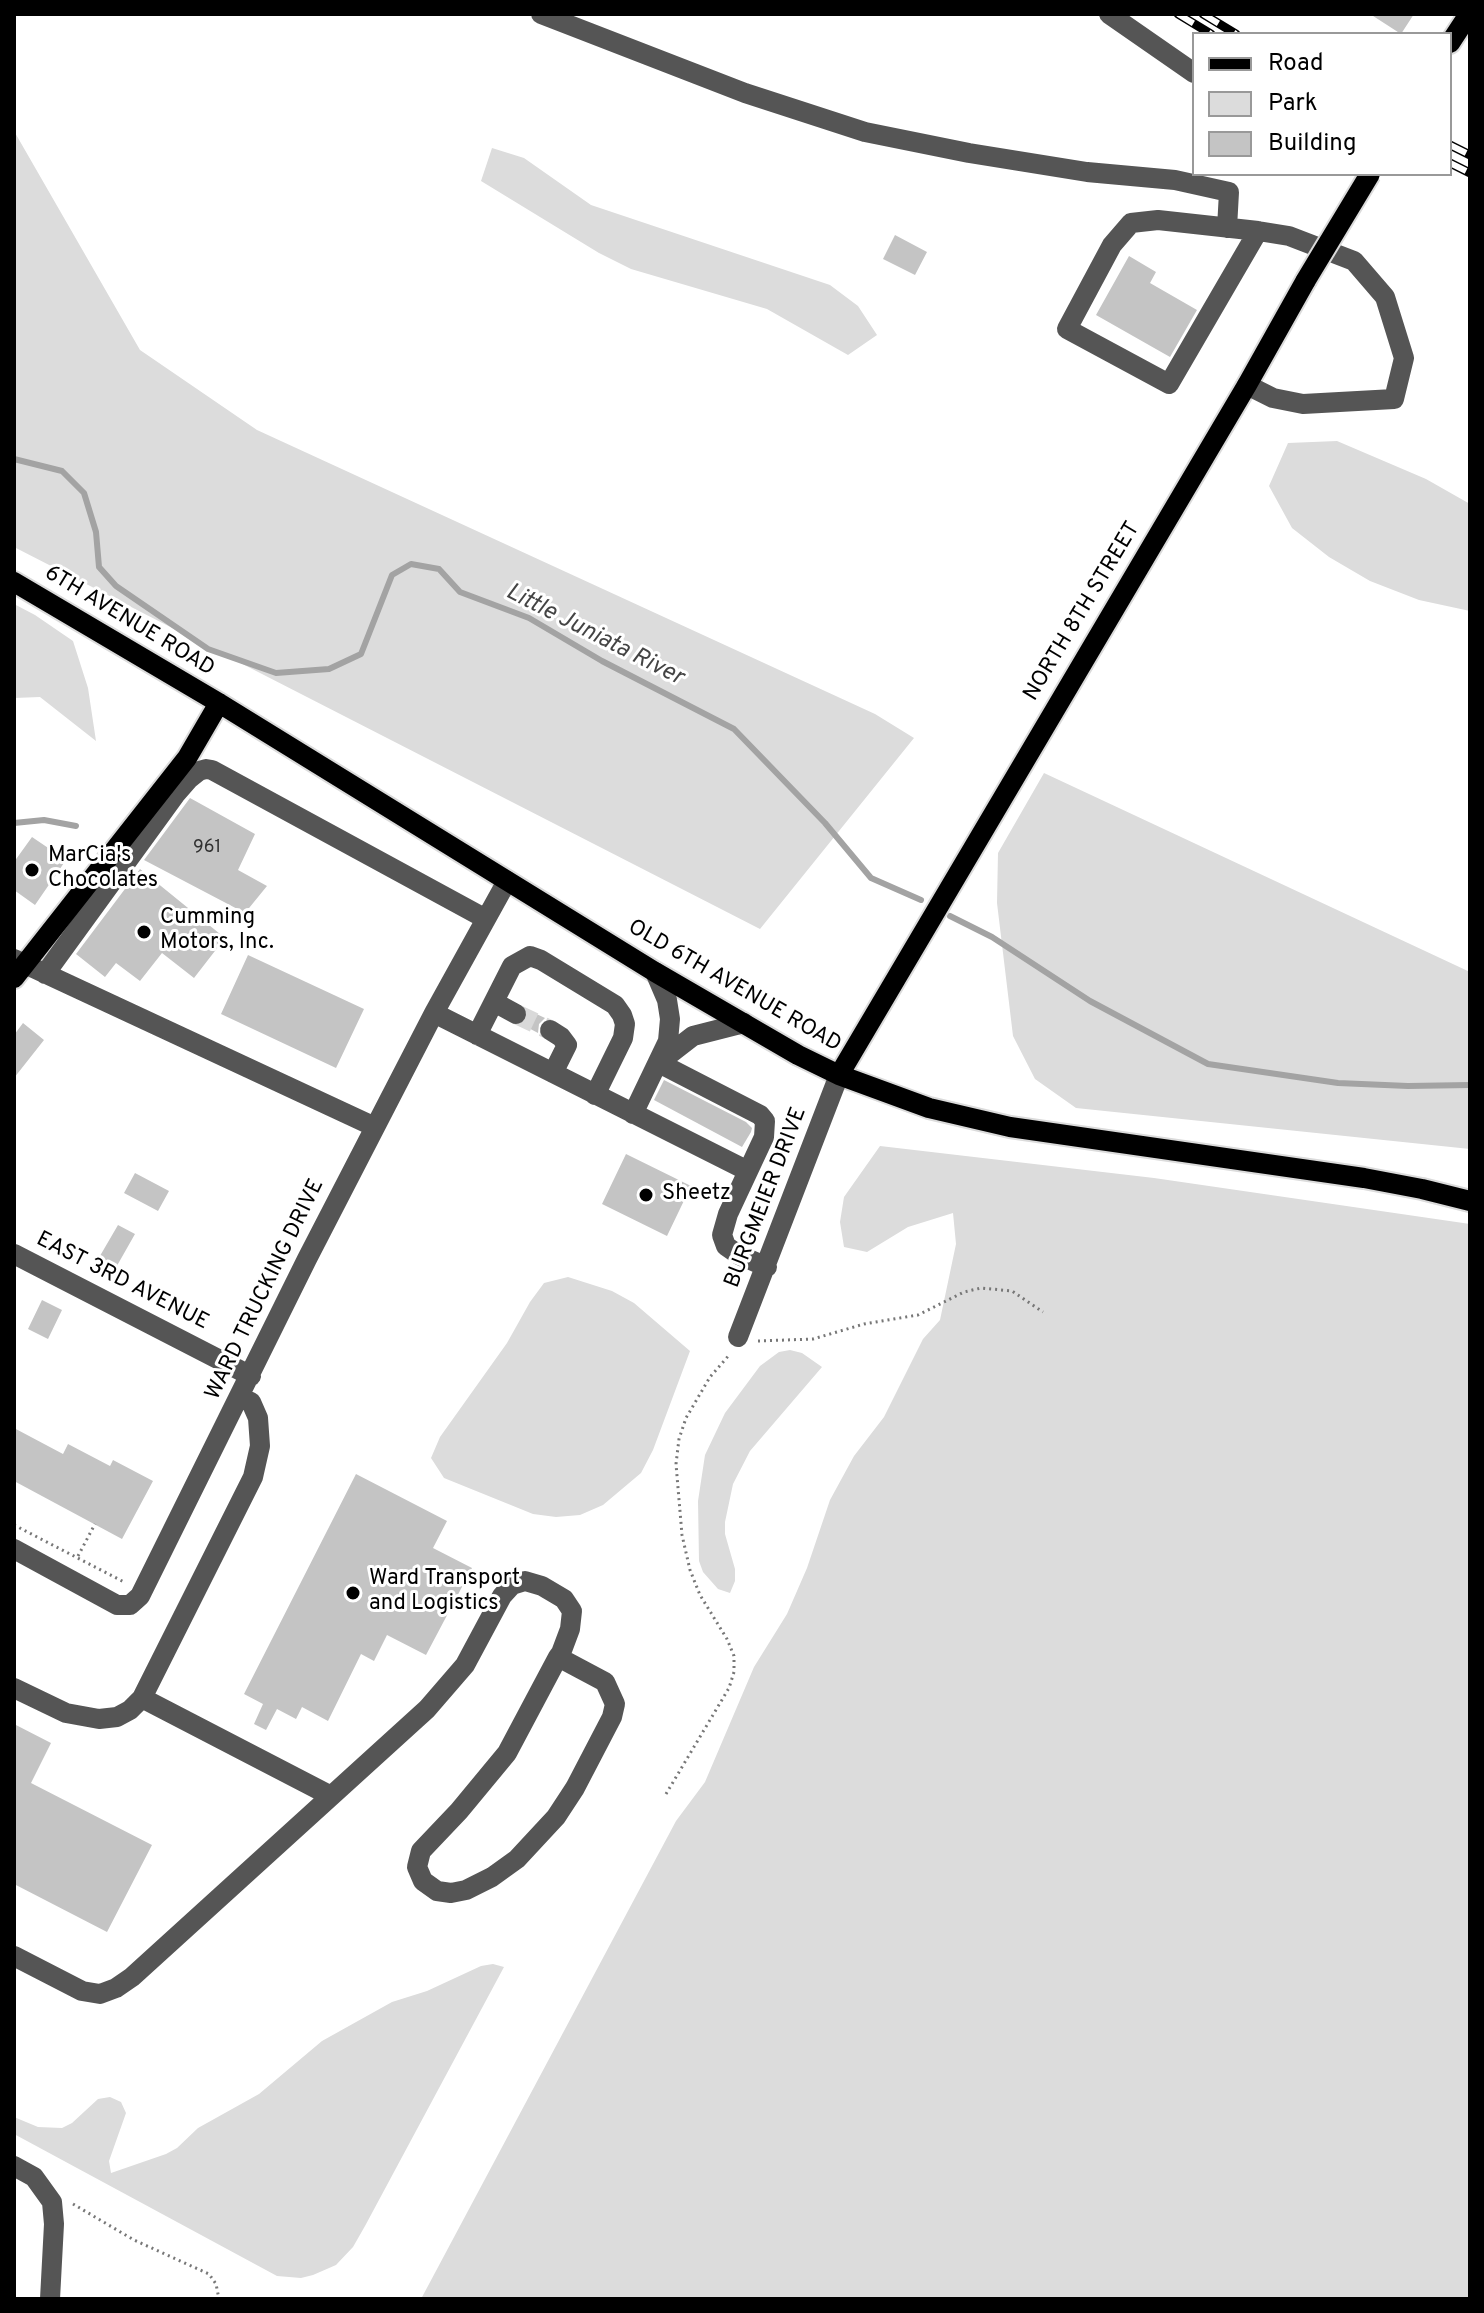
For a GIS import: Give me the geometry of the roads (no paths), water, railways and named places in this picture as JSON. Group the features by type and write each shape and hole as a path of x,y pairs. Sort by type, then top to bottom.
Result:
{"main road":[{"path":"1452,40 1469,14"},
{"name":"NORTH 8TH STREET","path":"839,1075 1369,176"},
{"name":"6TH AVENUE ROAD","path":"14,582 219,703"},
{"path":"17,967 187,758 219,703"},
{"name":"OLD 6TH AVENUE ROAD","path":"219,703 655,972 798,1055 839,1075 929,1108 1010,1127 1364,1178 1470,1201"}],"street":[{"path":"541,14 745,93 865,132 1087,172 1232,183 1227,228"},
{"path":"1109,14 1192,72"},
{"path":"1247,385 1273,398 1303,404 1394,399 1404,358 1385,297 1354,261 1289,236 1258,231 1158,220 1131,223 1112,245 1067,329 1169,384 1258,231"},
{"path":"45,974 175,795 189,779 206,769 486,919"},
{"name":"WARD TRUCKING DRIVE","path":"14,1549 117,1605 130,1605 143,1592 307,1259 434,1013 507,881"},
{"path":"477,1035 512,966 530,956 615,1005 625,1024 623,1038 595,1095"},
{"path":"17,967 45,974 375,1127"},
{"path":"633,1114 668,1041 670,1019 663,986 655,972"},
{"path":"494,1002 516,1014"},
{"path":"434,1013 748,1171"},
{"path":"659,1063 671,1050 693,1036 744,1023"},
{"path":"550,1030 567,1045 553,1073"},
{"path":"659,1063 760,1115 765,1121 764,1137 723,1225 722,1235 726,1246 767,1267"},
{"name":"BURGMEIER DRIVE","path":"738,1337 839,1075"},
{"name":"EAST 3RD AVENUE","path":"14,1254 251,1376"},
{"path":"14,1688 66,1713 99,1719 117,1717 142,1698 253,1477 260,1446 258,1418 251,1402 240,1397"},
{"path":"14,1956 82,1991 100,1994 132,1977 445,1691 465,1665 502,1596 512,1585 525,1581 542,1586 564,1599 572,1611 570,1629 507,1753 421,1851 417,1867 423,1881 437,1891 451,1893 466,1890 492,1877 517,1859 556,1817 575,1788 612,1717 615,1704 605,1682 558,1657"},
{"path":"142,1698 331,1796"},
{"path":"14,2166 34,2177 52,2202 54,2224 50,2299"}],"waterway":[{"name":"Little Juniata River","path":"14,459 62,471 84,493 96,532 99,567 116,586 208,649 276,673 329,669 361,654 392,575 411,564 439,569 460,592 529,618 602,661 734,729 825,823 871,878 921,900"},
{"path":"14,823 44,820 76,826"},
{"name":"Little Juniata River","path":"950,916 992,937 1090,1001 1208,1064 1338,1083 1470,1085"}],"tunnel":[{"path":"516,1014 550,1030"}],"railway":[{"path":"1178,14 1208,32"},
{"path":"1203,14 1233,32"},
{"path":"1452,146 1470,155"},
{"path":"1452,164 1470,173"}],"place":[{"name":"MarCia's Chocolates","path":"32,870"},
{"name":"Cumming Motors, Inc.","path":"144,932"},
{"name":"Sheetz","path":"646,1195"},
{"name":"Ward Transport and Logistics","path":"353,1593"}]}
